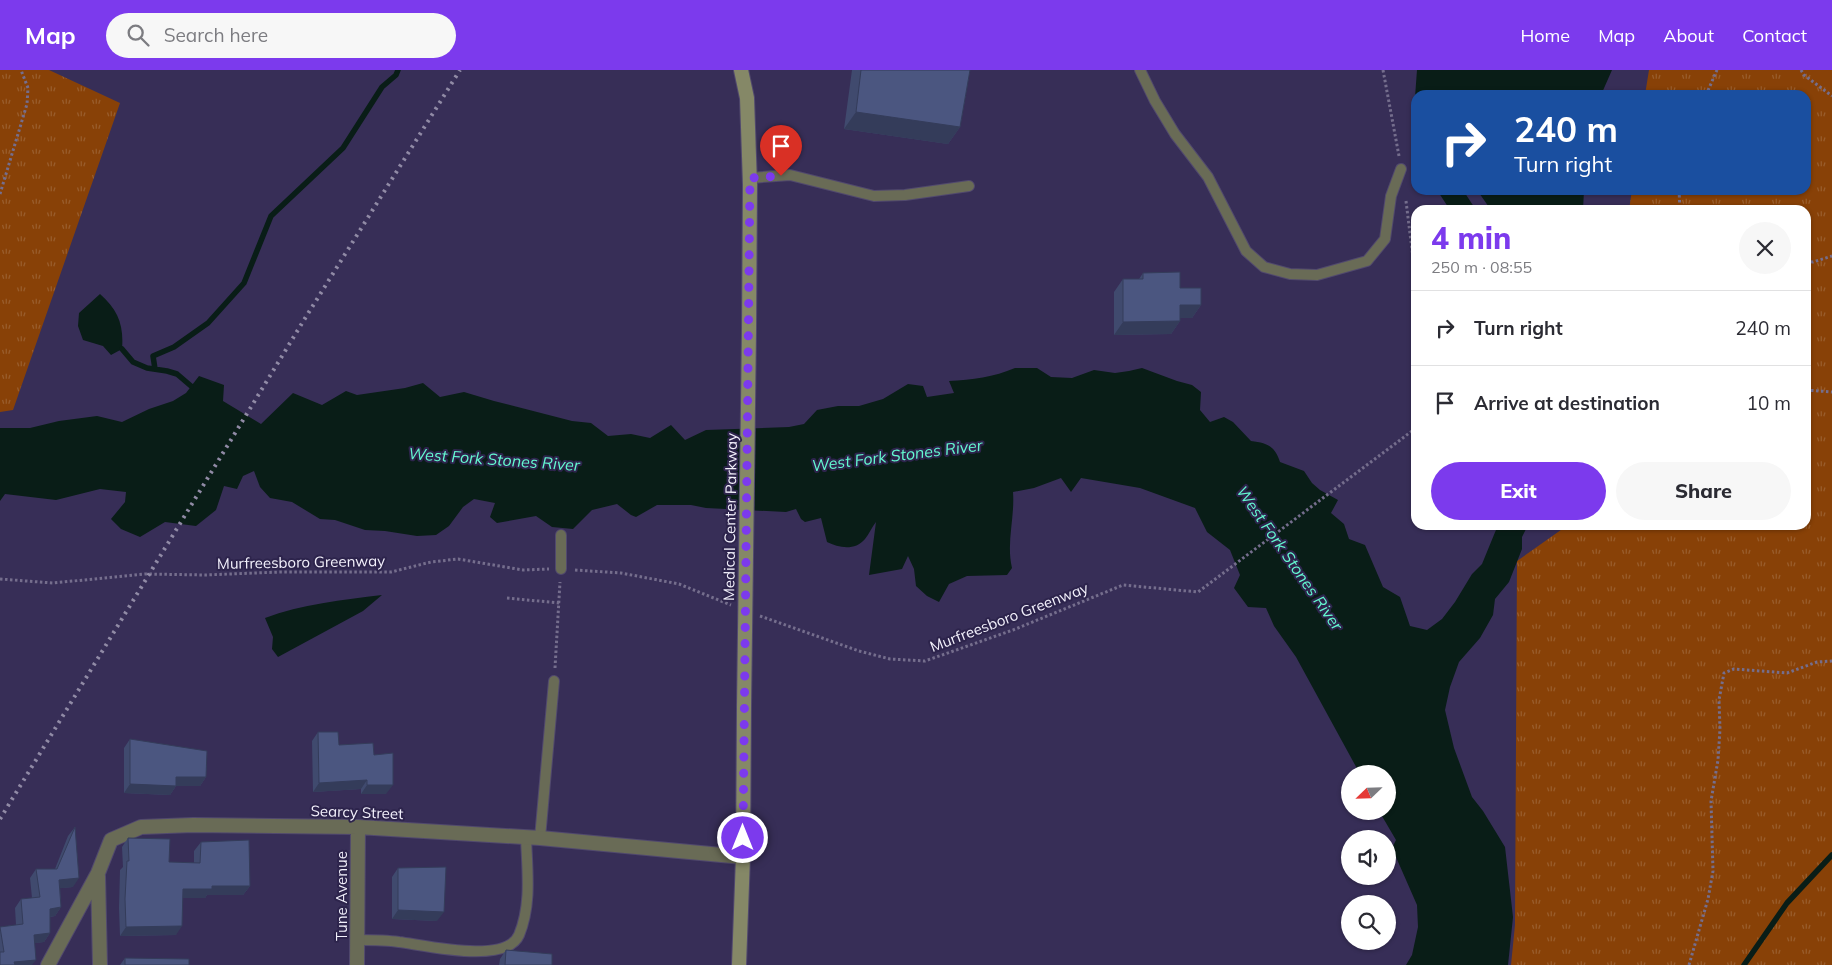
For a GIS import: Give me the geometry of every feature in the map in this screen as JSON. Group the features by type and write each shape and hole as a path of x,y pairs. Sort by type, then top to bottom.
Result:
{"main road":[{"name":"Medical Center Parkway","path":"739,965 743,857 750,178 747,98 741,70"}],"street":[{"name":"Searcy Street","path":"48,965 98,873 111,840 141,827 358,827 540,838 743,857"},
{"name":"Tune Avenue","path":"357,965 358,827"},
{"path":"98,873 100,965"}],"lane":[{"path":"1140,70 1155,101 1175,134 1208,177 1246,251 1264,267 1290,274 1317,275 1367,261 1385,240 1390,196 1401,169"},
{"path":"750,178 790,175 874,196 904,195 969,186"},
{"path":"561,569 562,535"},
{"path":"540,838 554,681"},
{"path":"357,940 397,941 458,951 501,949 518,937 527,904 526,837"}],"path":[{"path":"0,194 27,104 28,88 20,70"},
{"path":"1708,90 1717,70"},
{"path":"1801,70 1804,75 1832,96"},
{"path":"1811,262 1832,256"},
{"path":"1811,390 1832,392"},
{"name":"Murfreesboro Greenway","path":"755,614 859,651 890,659 924,661 1013,630 1124,585 1198,592 1411,432"},
{"name":"Murfreesboro Greenway","path":"0,578 53,583 145,574 392,572 431,562 458,559 523,570 561,569 620,573 678,584 738,608"},
{"path":"554,681 561,569"},
{"path":"507,598 559,603"},
{"path":"1689,965 1708,899 1713,871 1711,801 1718,760 1719,700 1724,673 1734,669 1787,673 1816,662 1832,662"}],"green space":[{"path":"0,70 49,70 120,103 13,410 0,412"},
{"path":"1649,70 1832,70 1832,965 1511,965 1515,925 1517,561 1561,530 1811,530 1811,205 1630,205 1631,195 1811,195 1811,90 1646,90"}],"water":[{"path":"1417,70 1612,70 1603,90 1416,90"},
{"path":"1440,195 1466,195 1473,205 1447,205"},
{"path":"1480,195 1584,195 1583,205 1488,205"},
{"path":"100,294 111,306 121,325 122,349 111,355 103,346 83,340 78,326 79,313"},
{"name":"West Fork Stones River","path":"1015,368 1037,368 1051,377 1072,378 1094,370 1115,373 1142,368 1192,385 1201,392 1200,410 1210,422 1224,417 1233,422 1251,441 1270,446 1276,452 1280,462 1304,471 1312,483 1320,490 1338,500 1331,513 1344,524 1349,539 1365,545 1383,587 1400,597 1410,626 1427,630 1442,619 1472,574 1482,564 1496,530 1526,530 1522,537 1522,549 1509,582 1495,599 1493,615 1480,638 1459,662 1450,687 1445,710 1454,748 1472,797 1505,847 1513,917 1508,965 1406,965 1412,955 1418,927 1417,905 1396,857 1396,830 1390,830 1384,820 1396,820 1396,765 1355,765 1296,657 1274,626 1266,608 1248,607 1234,588 1240,575 1230,550 1207,532 1195,508 1140,488 1081,478 1071,492 1061,478 1034,488 1013,492 1010,539 1012,568 1007,575 967,576 949,584 939,602 927,596 916,586 914,569 908,556 902,569 869,575 876,522 861,543 852,547 842,547 827,542 821,518 805,522 801,519 796,509 786,512 706,508 691,505 657,505 636,517 617,504 592,510 573,529 552,527 536,516 497,523 490,517 495,503 474,499 463,507 449,526 436,535 417,536 365,530 335,520 320,519 292,502 270,498 260,487 254,471 243,476 237,489 224,486 216,510 196,526 165,522 140,537 121,529 111,519 125,502 126,492 100,489 56,500 5,494 0,501 0,428 30,428 59,421 97,416 122,422 149,409 173,401 186,393 199,376 224,385 223,401 261,424 293,393 322,405 346,391 357,395 405,388 423,383 440,397 464,392 572,421 591,423 608,436 631,434 650,438 671,425 685,440 706,430 789,427 804,424 817,410 838,406 859,406 883,399 908,384 923,386 927,397 954,393 949,381 983,378"},
{"path":"382,595 363,611 278,657 272,649 273,637 265,618 308,606"}],"building":[{"path":"861,70 970,70 960,127 856,112"},
{"path":"1180,272 1180,288 1201,288 1201,305 1180,305 1180,321 1123,322 1123,279 1143,279 1143,273"},
{"path":"318,732 338,732 339,745 373,743 374,755 393,753 393,785 367,785 367,780 319,783"},
{"path":"130,739 207,751 206,777 176,777 176,786 130,784"},
{"path":"75,827 79,878 59,880 61,907 50,909 50,933 34,935 36,960 14,962 15,965 0,965 0,952 4,952 0,927 23,924 21,899 40,897 36,869 57,869"},
{"path":"128,838 170,839 169,862 200,863 201,842 249,840 250,886 212,886 212,889 183,889 182,926 126,927 125,899 127,861 129,861"},
{"path":"446,867 444,912 398,910 398,868"},
{"path":"506,950 552,954 552,965 505,965"},
{"path":"125,958 189,959 189,965 125,965"}],"waterway":[{"path":"155,369 153,356 174,347 208,323 244,283 271,216 343,148 382,87 396,75 398,70"},
{"path":"122,349 133,362 147,368 177,374 191,386"},
{"path":"1744,965 1787,903 1832,855"}],"railway":[{"path":"0,819 304,320 460,70"}],"route":[{"path":"743,838 750,178 781,176"}]}
